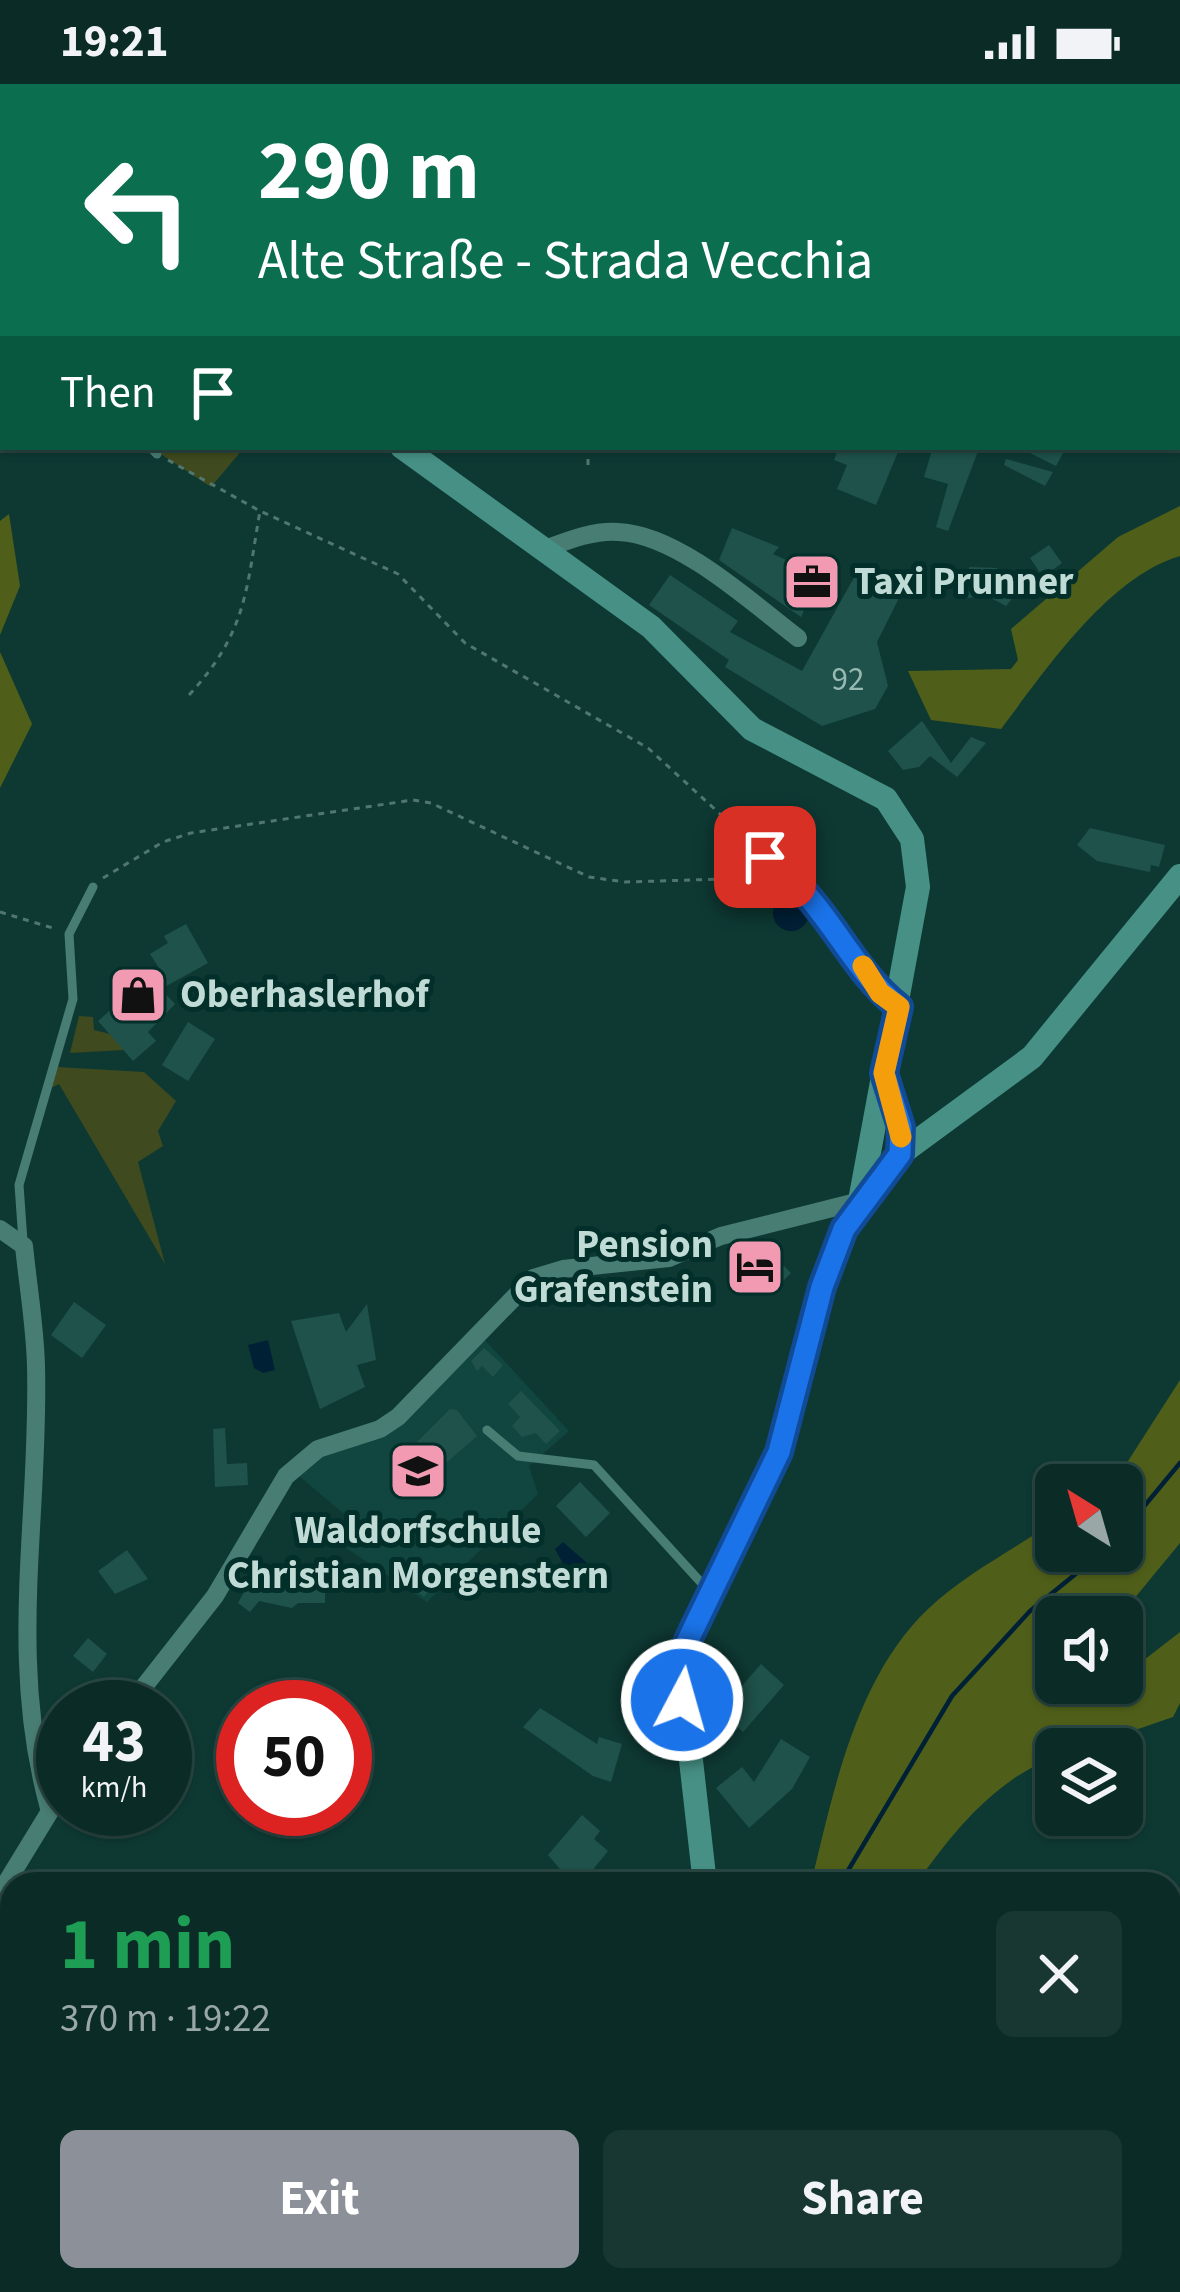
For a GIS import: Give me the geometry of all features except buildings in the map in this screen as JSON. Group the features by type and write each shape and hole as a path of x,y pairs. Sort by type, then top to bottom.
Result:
{"street":[{"path":"405,450 438,478 651,627 752,729 863,783 902,819 916,852 918,887 887,1083 871,1130 860,1201 822,1287 779,1452 710,1592 681,1672 704,1872"},
{"path":"545,549 604,532 642,537 705,568 798,638"},
{"path":"761,862 791,875 831,919 880,993 899,1007"},
{"path":"149,1680 215,1596 286,1476 318,1449 380,1430 398,1417 533,1278 563,1269 669,1258 721,1236 860,1201 900,1154 1032,1057 1180,876"},
{"path":"887,1083 905,1112 950,1117"},
{"path":"887,1083 901,1127 900,1154"},
{"path":"871,1130 900,1154"},
{"path":"0,1229 24,1246 36,1366 26,1543 28,1692 36,1761"},
{"path":"12,1872 36,1831"}],"lane":[{"path":"24,1246 19,1185 73,999 69,934 93,887"},
{"path":"487,1430 518,1456 594,1465 710,1592"}],"path":[{"path":"93,887 127,861 191,833 413,800 431,802 609,881 725,878 761,862 648,748 465,643 398,574 260,511 154,450"},
{"path":"588,450 588,467"},
{"path":"189,694 223,657 236,633 260,511"},
{"path":"0,912 69,934"}],"shaded area":[{"path":"791,895 804,900 809,913 804,926 791,931 778,926 773,913 778,900"},
{"name":"Waldorfschule Christian Morgenstern","path":"484,1339 569,1431 529,1466 538,1494 427,1602 331,1538 349,1518 299,1476 330,1451 364,1440"},
{"path":"268,1340 275,1370 263,1373 254,1368 248,1345"},
{"path":"563,1542 593,1568 573,1582 555,1549"}],"green space":[{"path":"155,450 242,450 211,487"},
{"path":"1180,506 1180,556 1153,567 1103,605 1058,654 1001,729 931,720 908,671 1011,669 1018,660 1011,629 1118,537"},
{"path":"9,514 20,586 0,635 0,521"},
{"path":"0,652 32,724 0,788"},
{"path":"79,1016 93,1017 94,1030 110,1034 124,1050 70,1053"},
{"path":"57,1067 144,1072 176,1101 158,1131 163,1146 138,1162 165,1264 59,1084 51,1088"},
{"path":"1180,1380 1180,1543 1136,1596 1035,1596 1035,1704 1143,1704 1143,1659 1180,1632 1180,1703 1173,1717 1141,1728 1035,1728 1035,1766 977,1809 925,1872 814,1872 865,1701 903,1637 958,1584 1035,1534 1035,1572 1143,1572 1143,1464 1126,1464"}],"waterway":[{"path":"1143,1508 1180,1463"},
{"path":"847,1872 952,1696 1030,1611 1078,1572"}],"slow traffic":[{"path":"863,966 880,993 899,1007 884,1073 901,1137"}],"place":[{"name":"Taxi Prunner","path":"812,582"},
{"name":"Oberhaslerhof","path":"138,995"},
{"name":"Pension Grafenstein","path":"755,1267"},
{"name":"Waldorfschule Christian Morgenstern","path":"418,1471"}],"route":[{"path":"682,1700 681,1672 688,1640 779,1452 822,1287 844,1229 860,1201 900,1154 901,1127 884,1073 899,1007 880,993 831,919 791,875 765,857"}]}
